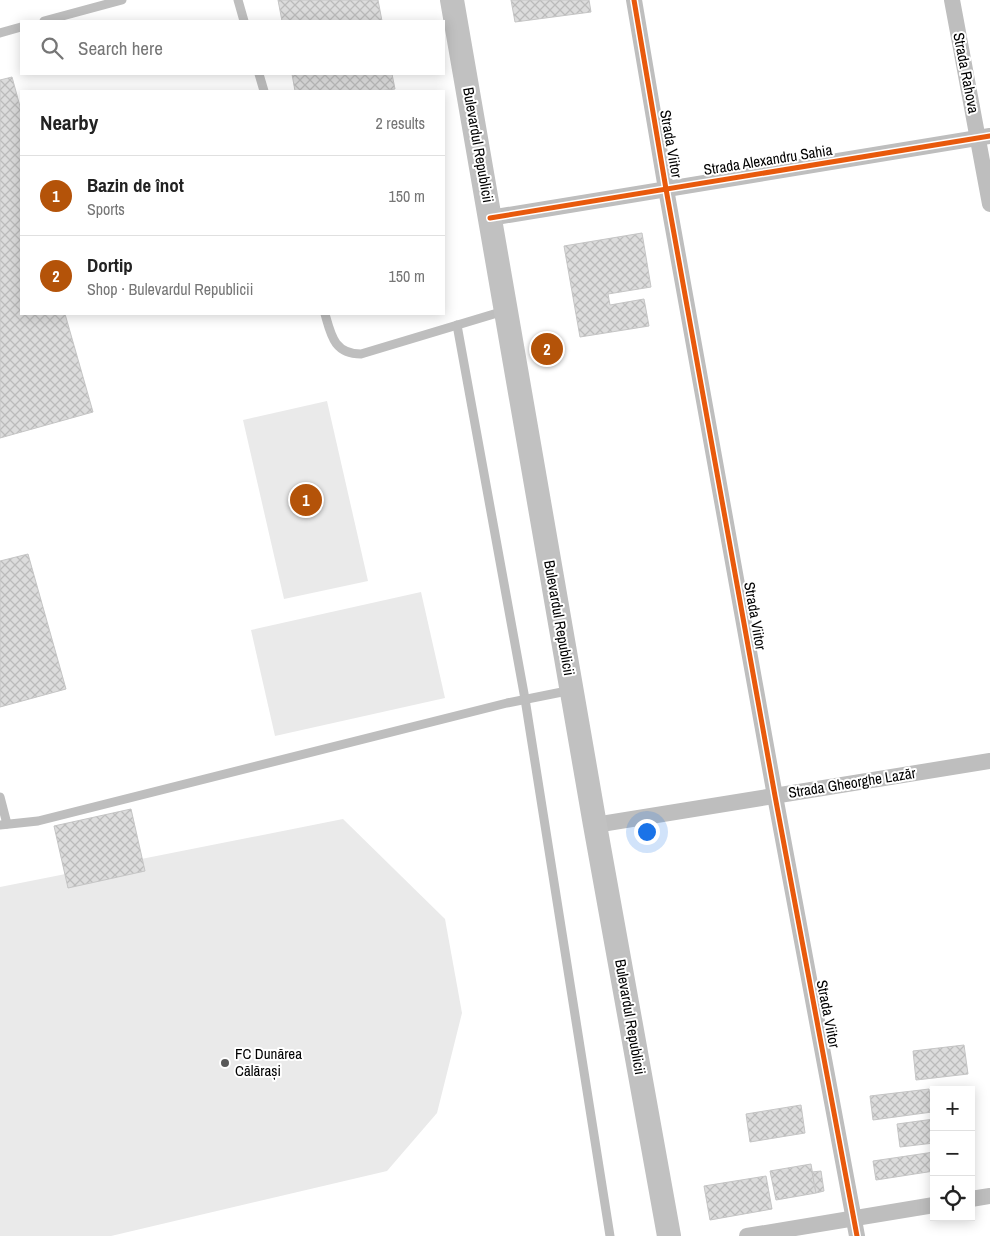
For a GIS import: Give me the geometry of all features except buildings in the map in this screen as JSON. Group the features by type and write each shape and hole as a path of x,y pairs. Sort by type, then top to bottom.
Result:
{"main road":[{"name":"Bulevardul Republicii","path":"452,0 668,1236"}],"street":[{"name":"Strada Viitor","path":"634,0 775,796 857,1236"},
{"name":"Strada Rahova","path":"952,0 984,136 990,204"},
{"name":"Strada Alexandru Sahia","path":"490,218 984,136"},
{"name":"Strada Gheorghe Lazăr","path":"595,825 990,761"},
{"path":"975,1198 990,1196"},
{"path":"747,1236 930,1206"}],"lane":[{"path":"48,20 122,0"},
{"path":"238,0 244,20"},
{"path":"0,33 20,28"},
{"path":"259,75 264,90"},
{"path":"325,315 332,339 340,349 352,354 361,354 506,311"},
{"path":"457,325 525,699 610,1236"},
{"path":"0,797 4,825 38,821 525,699 572,690"}],"shaded area":[{"path":"327,401 368,581 284,599 243,420"},
{"path":"421,592 445,698 275,736 251,630"},
{"name":"FC Dunărea Călărași","path":"343,819 445,919 462,1013 437,1113 387,1171 111,1236 0,1236 0,887"}],"cycle path":[{"path":"634,0 775,796 857,1236"},
{"path":"490,218 990,136"}],"place":[{"name":"Dortip","path":"547,349"},
{"name":"Bazin de înot","path":"306,500"},
{"name":"FC Dunărea Călărași","path":"225,1063"}]}
